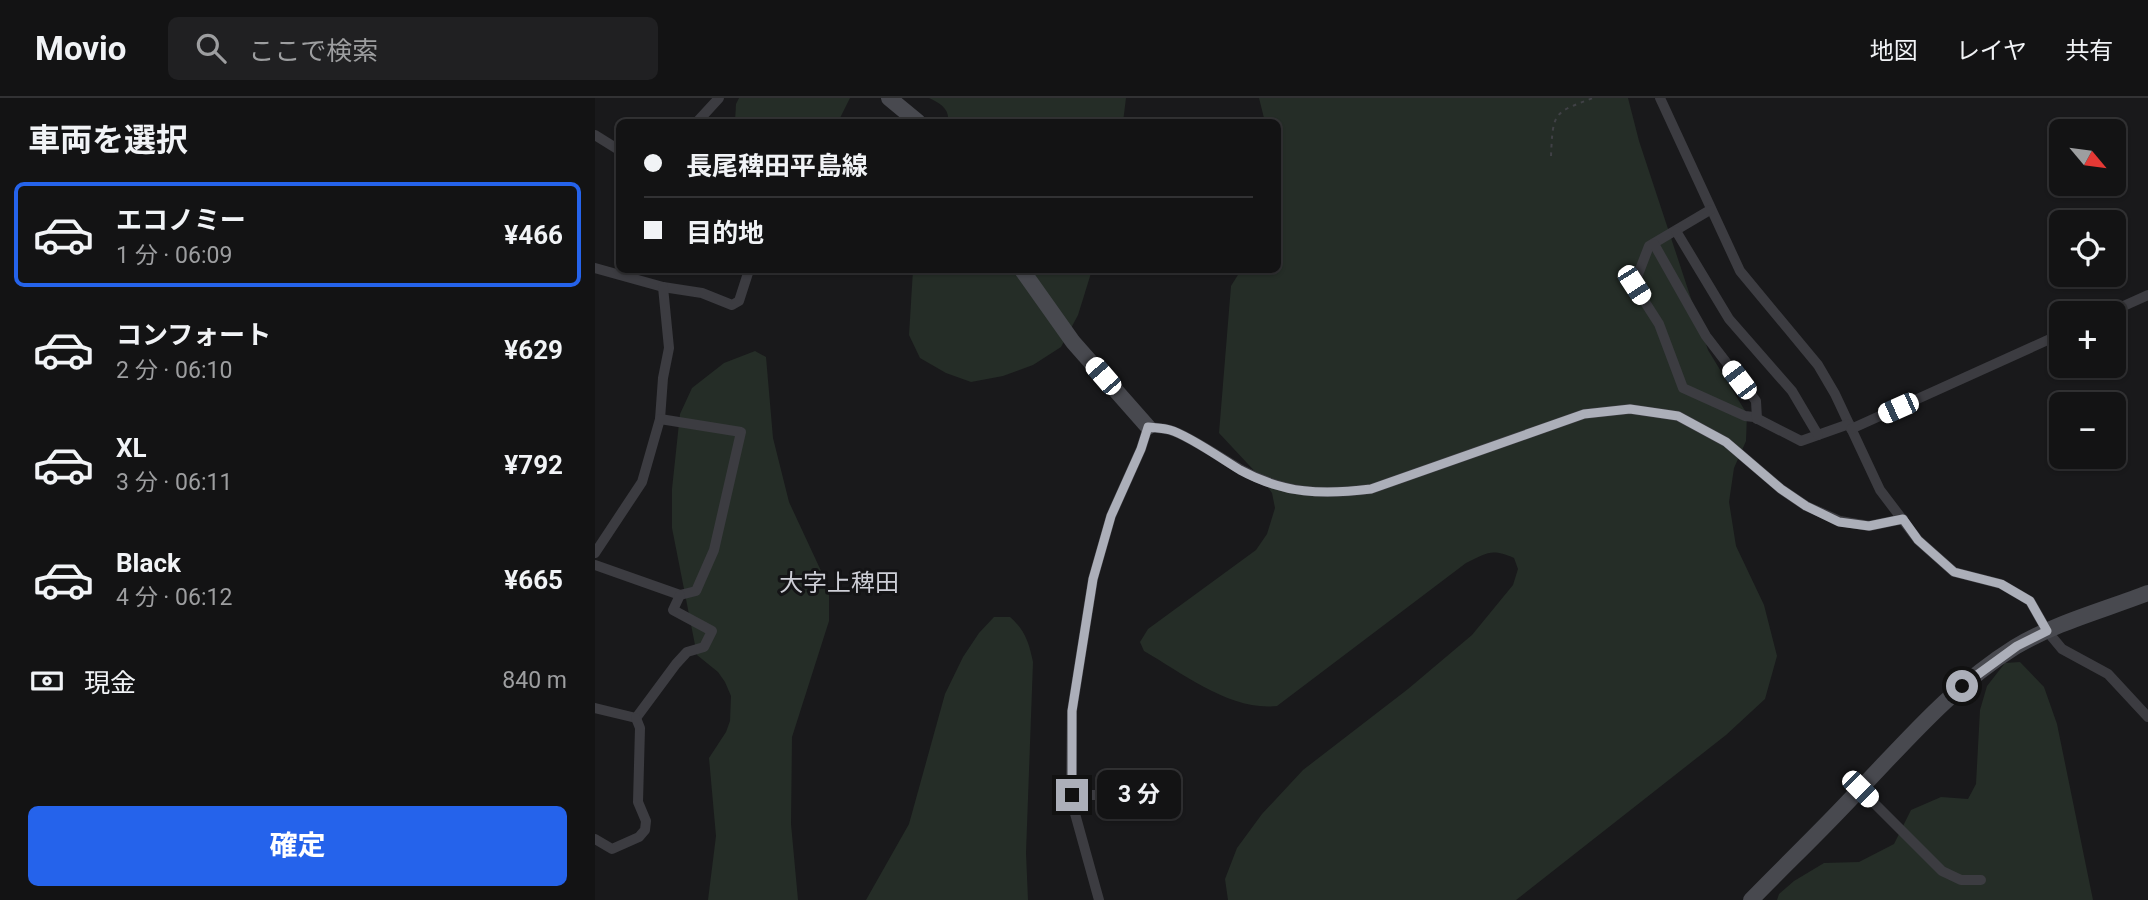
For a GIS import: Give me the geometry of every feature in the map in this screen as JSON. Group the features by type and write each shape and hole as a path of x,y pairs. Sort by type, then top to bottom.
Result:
{"main road":[{"path":"889,98 914,119"},
{"path":"1024,273 1073,342 1148,427"},
{"path":"1751,900 1926,718 1962,686 2017,646 2047,631 2148,593"}],"street":[{"path":"700,119 719,98"},
{"path":"1662,99 1710,210 1740,271 1818,365 1835,394 1880,490 1918,540 1954,572 2001,584 2030,601 2047,631 2062,649 2108,674 2148,717"},
{"path":"595,135 616,148"},
{"path":"1710,210 1649,246 1634,285 1659,324 1683,388 1745,416 1758,419 1793,439 1801,441 1850,427 2049,339"},
{"path":"1676,231 1729,319 1792,391 1818,435"},
{"path":"1654,244 1706,336 1756,401 1758,419"},
{"path":"595,268 663,287 702,293 732,305 739,301 748,273"},
{"path":"595,553 642,482 660,419 663,378 669,348 663,287"},
{"path":"2126,305 2148,295"},
{"path":"1100,900 1072,795 1072,711 1093,579 1111,516 1148,427 1172,430 1271,484 1308,493 1341,493 1371,489 1584,414 1630,409 1678,416 1726,442 1781,489 1806,506 1839,522 1869,526 1903,519"},
{"path":"595,565 680,595 696,590 714,550 741,432 660,419"},
{"path":"636,719 675,664 687,652 704,647 710,638 712,631 673,610 680,595"},
{"path":"595,708 636,719"},
{"path":"595,839 612,849 639,837 645,830 646,821 638,802 640,728 636,719"},
{"path":"1860,789 1942,871 1961,880 1981,880"},
{"path":"1072,795 1173,795"}],"path":[{"path":"1551,156 1552,124 1561,110 1593,98"}],"shaded area":[{"path":"739,98 850,98 840,119 735,119"},
{"path":"929,98 1126,98 1123,119 948,119 946,110"},
{"path":"1259,98 1628,98 1639,141 1708,350 1747,414 1746,441 1734,468 1729,502 1736,546 1764,605 1777,656 1765,699 1726,735 1516,900 1228,900 1225,879 1237,848 1262,814 1303,770 1408,689 1472,635 1513,585 1518,569 1514,558 1500,553 1489,553 1466,563 1277,706 1259,706 1225,697 1144,651 1140,642 1148,629 1256,550 1267,534 1275,508 1272,493 1261,478 1219,433 1231,286 1239,273 1281,273 1281,119 1264,119"},
{"path":"913,273 1091,273 1078,315 1061,347 1033,365 1003,376 971,382 946,373 920,358 909,335"},
{"path":"755,351 766,357 773,438 789,502 829,588 829,621 792,737 791,824 798,900 708,900 716,836 709,758 730,721 731,696 718,672 697,655 672,528 672,489 680,414 692,388 724,363"},
{"path":"994,617 1010,617 1015,622 1026,637 1033,662 1026,853 1028,900 866,900 909,824 945,694 963,657"},
{"path":"2020,662 2044,687 2057,724 2093,900 1777,900 1779,894 1794,881 1824,863 1859,862 1894,844 1911,810 1941,797 1968,799 1976,784 1980,710 1987,686 2005,663"}],"district":[{"name":"大字上稗田","path":"839,583"}],"route":[{"path":"1072,795 1072,711 1093,579 1111,516 1148,427 1172,430 1271,484 1308,493 1341,493 1371,489 1584,414 1630,409 1678,416 1726,442 1781,489 1806,506 1839,522 1869,526 1903,519 1918,540 1954,572 2001,584 2030,601 2047,631 2017,646 1962,686"}]}
